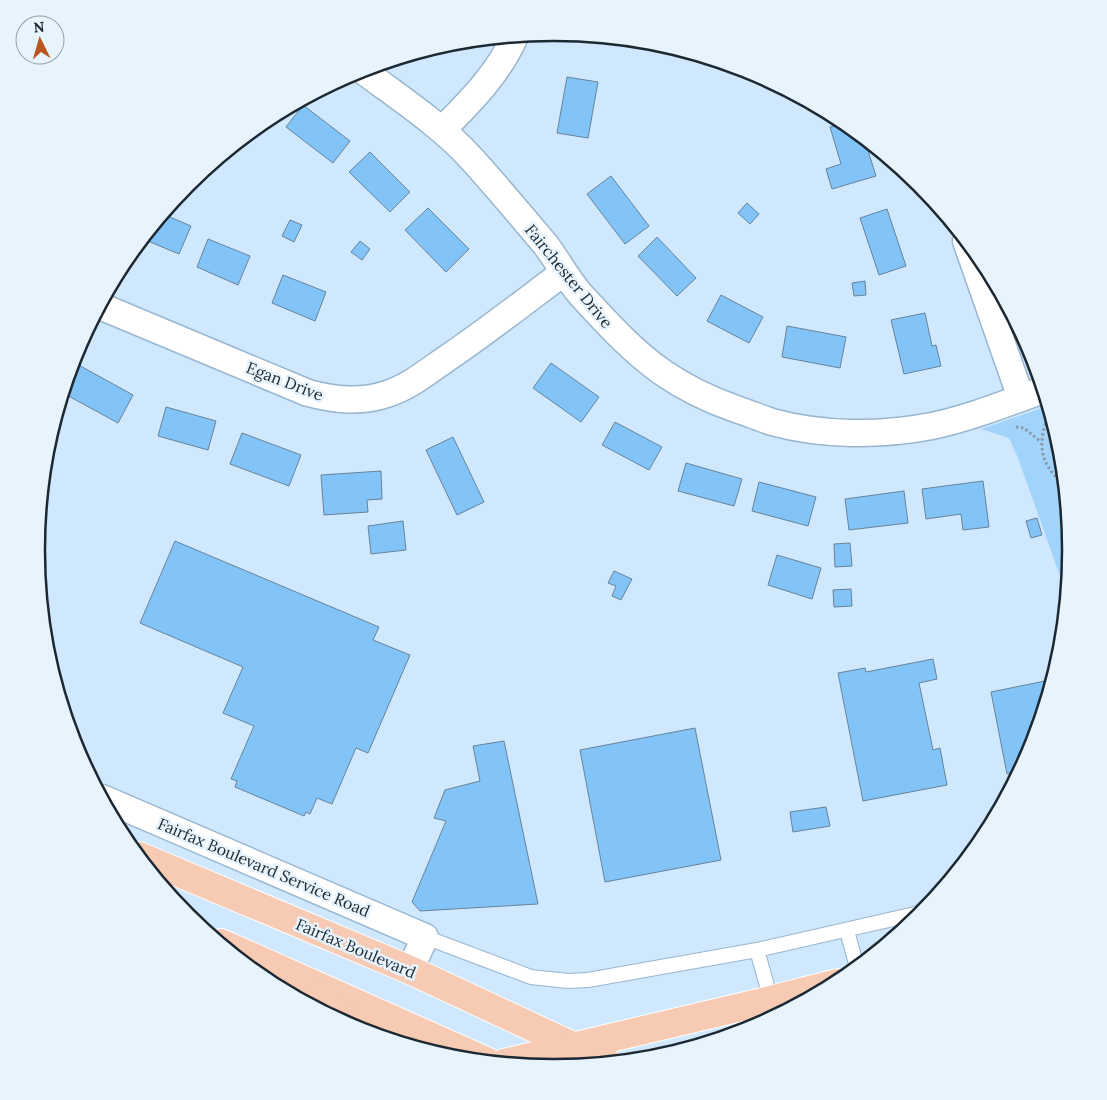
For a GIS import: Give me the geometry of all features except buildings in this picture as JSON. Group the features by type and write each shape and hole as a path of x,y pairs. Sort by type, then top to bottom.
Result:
{"main road":[{"name":"Fairfax Boulevard","path":"151,862 410,970 596,1057"},
{"path":"242,952 462,1050"},
{"path":"315,985 332,1000 339,1011"},
{"path":"523,1058 809,990"}],"street":[{"path":"442,130 478,94 508,52 512,43"},
{"name":"Fairchester Drive","path":"370,76 442,130 468,156 546,246 563,273 579,293 625,342 662,372 714,401 772,422 803,429 862,433 894,432 932,426 971,416 1032,394"},
{"path":"977,267 1032,394"},
{"name":"Egan Drive","path":"106,309 308,393 332,399 364,399 387,394 406,387 472,341 563,273"},
{"name":"Fairfax Boulevard Service Road","path":"112,802 425,937"},
{"path":"191,878 204,841"},
{"path":"410,970 425,937"}],"lane":[{"path":"425,937 531,977 568,981 598,978 758,950 905,917"},
{"path":"847,931 855,960"},
{"path":"758,950 771,1000"}],"path":[{"path":"1046,422 1041,442 1043,459 1057,478"},
{"path":"1014,427 1024,428 1041,442"}],"shaded area":[{"path":"1042,408 1058,484 1061,517 1061,576 1009,438 981,429"}]}
